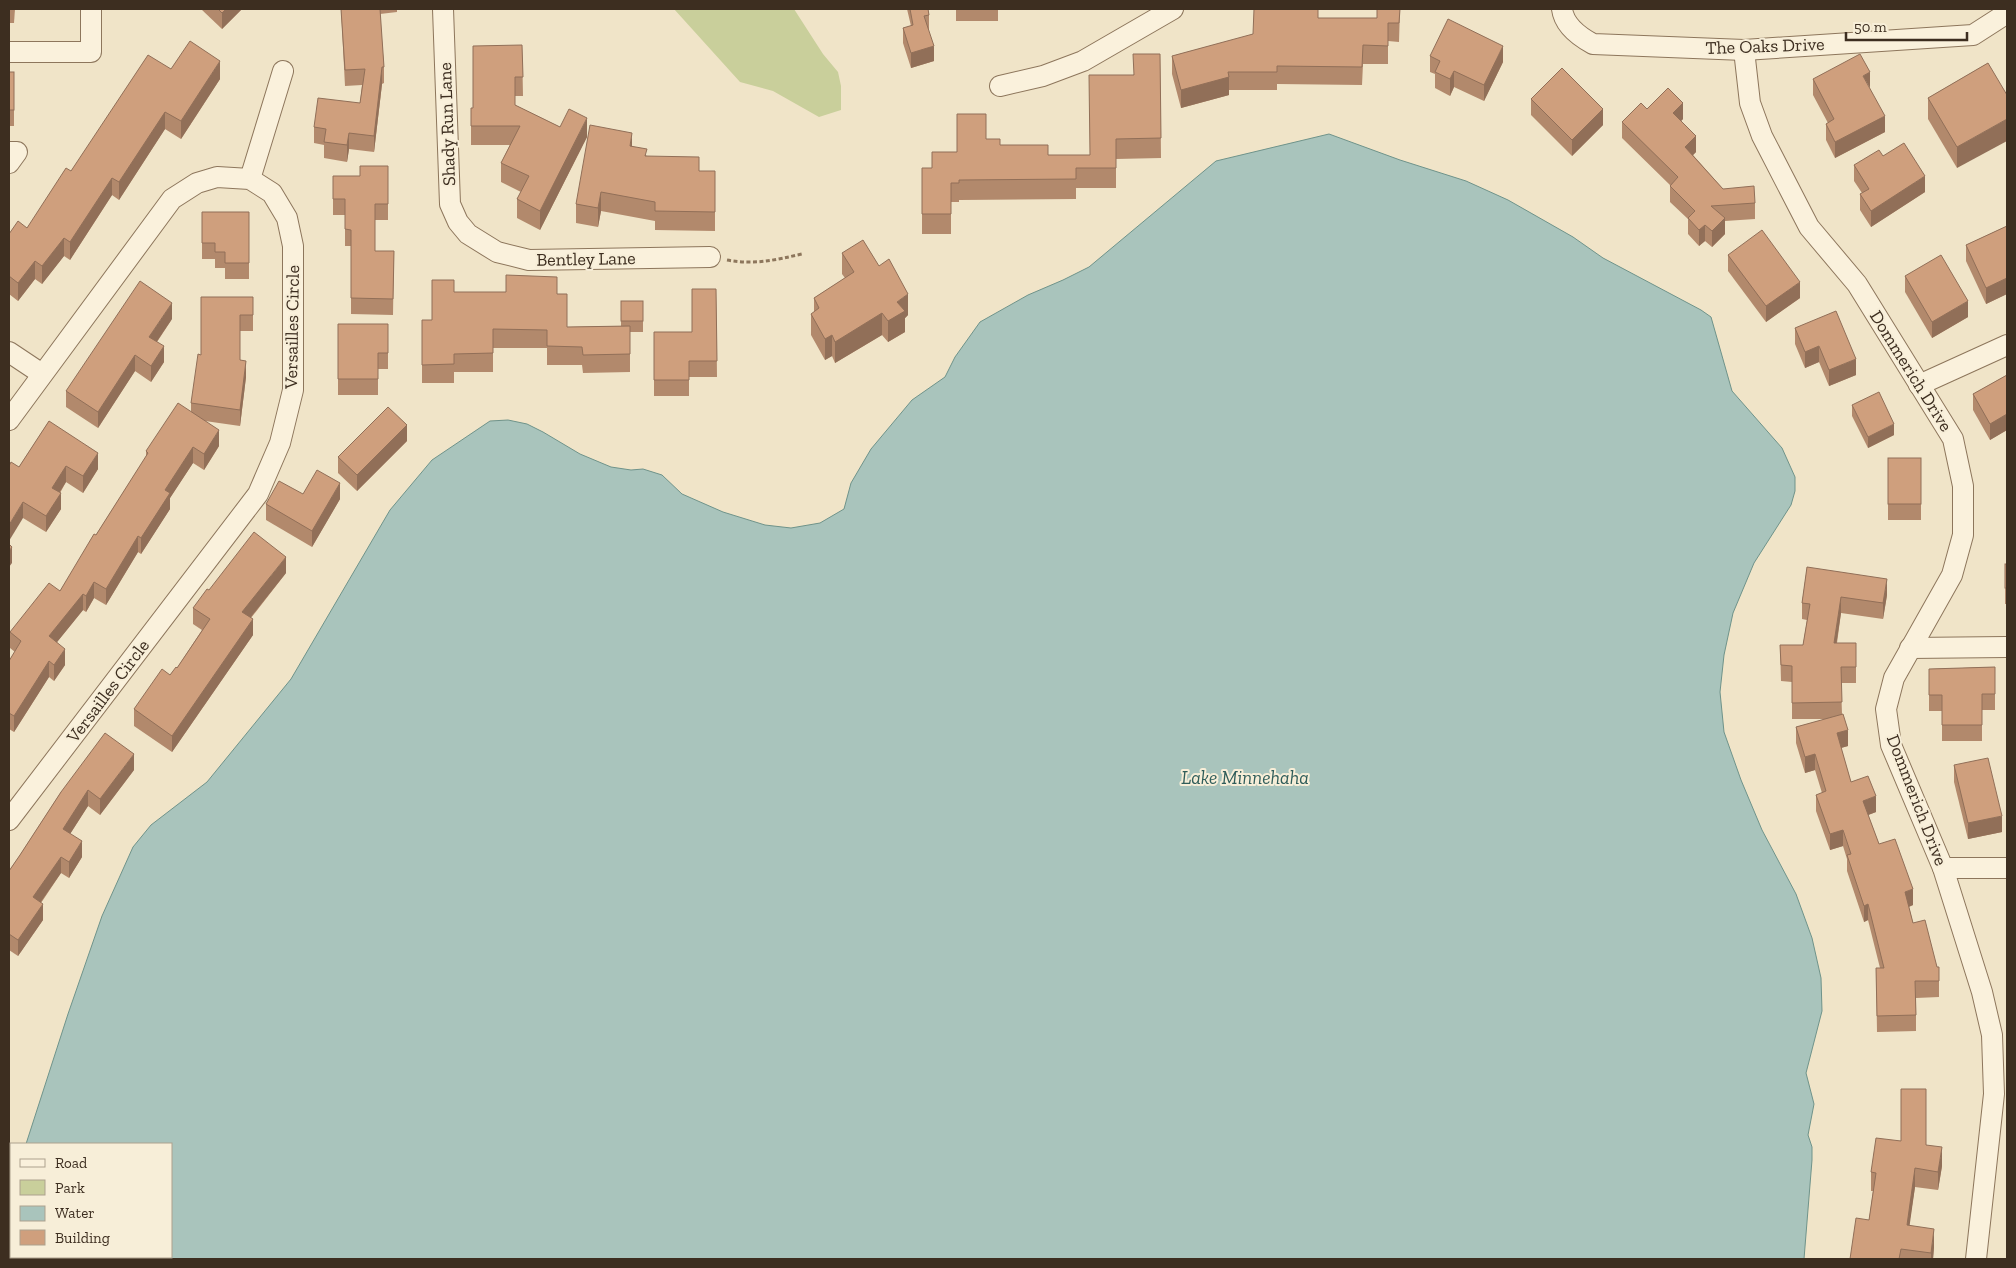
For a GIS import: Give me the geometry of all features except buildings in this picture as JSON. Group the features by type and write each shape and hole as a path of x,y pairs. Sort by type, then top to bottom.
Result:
{"street":[{"path":"9,52 91,52 91,9"},
{"name":"Shady Run Lane","path":"443,9 450,204 458,222 468,234"},
{"path":"1000,86 1043,76 1083,61 1173,9"},
{"name":"The Oaks Drive","path":"1562,9 1577,35 1593,44 1744,50 1972,35 2001,17 2006,9"},
{"name":"Dommerich Drive","path":"1744,50 1750,103 1762,136 1809,228 1856,284 1953,439 1964,486 1963,535 1952,576 1894,678 1886,708 1891,745 1943,868 1982,992 1992,1035 2001,1094 1976,1259"},
{"path":"250,179 283,71"},
{"path":"9,152 17,152 9,163"},
{"name":"Versailles Circle","path":"9,420 172,200 197,183 217,177 250,179 272,193 286,218 293,246 293,390 280,443 258,494 9,820"},
{"name":"Bentley Lane","path":"468,234 497,252 529,260 710,257"},
{"path":"1919,385 2007,345"},
{"path":"9,352 42,374"},
{"path":"1910,648 2007,647"},
{"path":"1943,868 2007,868"}],"path":[{"path":"710,257 745,263 761,263 802,254"}],"green space":[{"path":"674,9 794,9 823,54 838,72 841,86 841,110 819,117 773,91 740,82"}],"water":[{"name":"Lake Minnehaha","path":"1329,134 1400,160 1466,181 1508,200 1573,237 1603,258 1711,317 1732,391 1782,448 1795,477 1795,491 1791,505 1754,563 1733,613 1724,655 1720,692 1724,732 1741,780 1762,830 1796,894 1812,938 1821,978 1822,1011 1806,1073 1814,1104 1808,1135 1812,1147 1812,1160 1804,1259 9,1259 10,1196 10,1258 172,1258 172,1143 26,1143 68,1014 102,916 133,847 151,825 207,782 291,679 390,510 432,460 490,421 508,420 527,424 580,454 611,467 631,470 643,469 662,475 682,494 723,512 765,525 791,528 820,523 844,509 851,483 871,449 912,400 945,377 955,357 980,322 1028,295 1089,267 1216,161"}]}
